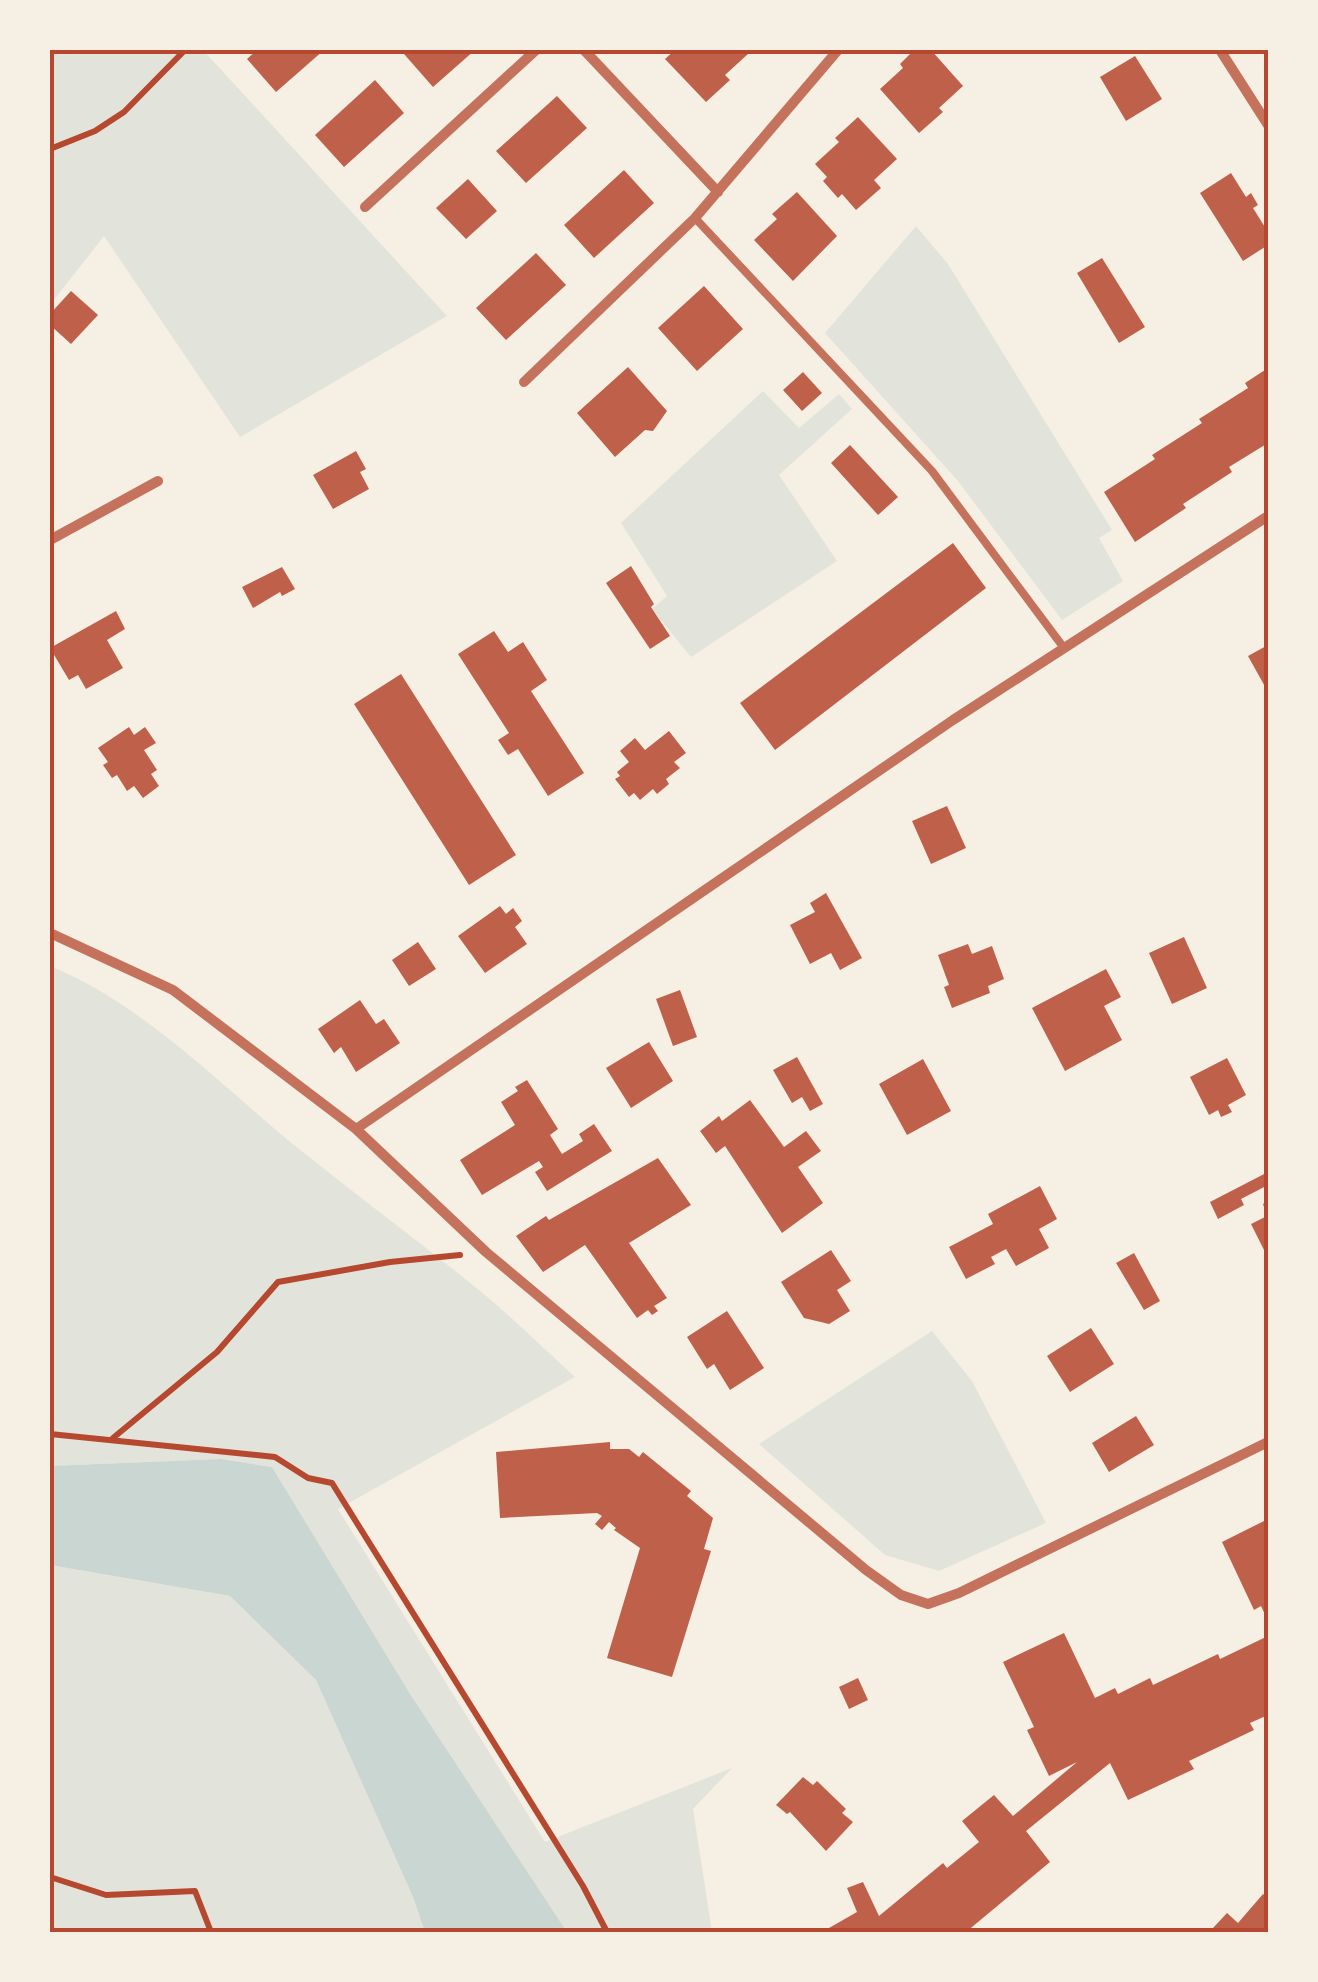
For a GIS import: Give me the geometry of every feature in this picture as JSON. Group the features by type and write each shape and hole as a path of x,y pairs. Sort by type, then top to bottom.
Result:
{"street":[{"path":"365,207 536,50"},
{"path":"584,50 718,192"},
{"path":"524,382 695,218 838,50"},
{"path":"1220,50 1268,124"},
{"path":"50,540 158,480"},
{"path":"356,1129 936,731 1268,516"},
{"path":"50,933 173,990 356,1129 486,1252 901,1596 928,1604 959,1593 1268,1442"}],"lane":[{"path":"695,218 932,471 1064,648"}],"path":[{"path":"50,149 95,131 124,112 184,50"},
{"path":"112,1439 217,1352 278,1282 390,1262 486,1252"},
{"path":"50,1434 275,1457 308,1478 332,1484 607,1932"},
{"path":"50,1877 106,1895 196,1891 211,1932"}],"shaded area":[{"path":"50,50 203,50 447,316 240,437 104,236 50,305"},
{"path":"916,226 948,264 1112,530 1099,538 1123,581 1062,620 958,481 825,333"},
{"path":"763,391 799,428 839,394 852,409 779,475 837,561 691,657 652,609 667,596 621,523"},
{"path":"50,966 116,1001 178,1046 294,1145 485,1295 575,1377 338,1509 545,1842 732,1768 693,1809 712,1932 567,1932 412,1697 272,1467 221,1459 50,1466"},
{"path":"932,1331 972,1381 1046,1523 939,1571 885,1555 759,1444"},
{"path":"221,1459 272,1467 412,1697 567,1932 425,1932 316,1680 230,1596 50,1565 50,1466"},
{"path":"50,1565 230,1596 316,1680 425,1932 50,1932"}],"building":[{"path":"257,50 324,50 276,92 247,59"},
{"path":"409,50 475,50 433,87 404,54"},
{"path":"675,50 744,50 748,54 725,75 730,80 706,102 665,59"},
{"path":"914,50 931,50 963,86 939,108 943,112 919,133 880,89 903,68 900,64"},
{"path":"1135,56 1162,99 1126,121 1100,77"},
{"path":"375,80 404,113 344,167 315,135"},
{"path":"557,96 587,128 526,183 496,151"},
{"path":"858,117 897,159 874,180 881,188 856,210 842,194 838,198 815,164"},
{"path":"624,170 654,203 594,258 564,225"},
{"path":"1231,173 1246,197 1251,193 1258,205 1253,208 1268,232 1268,245 1243,261 1200,193"},
{"path":"468,179 497,211 466,239 436,208"},
{"path":"797,192 837,236 793,281 754,240 777,219 772,214"},
{"path":"536,253 566,285 506,340 476,308"},
{"path":"1102,258 1145,327 1119,343 1077,273"},
{"path":"704,286 743,329 697,371 658,328"},
{"path":"71,291 98,315 71,344 50,325 50,314"},
{"path":"628,367 667,411 653,431 645,430 615,457 577,413"},
{"path":"1268,368 1268,443 1229,467 1232,472 1135,542 1104,492 1155,459 1152,455 1202,423 1199,419 1248,388 1245,383"},
{"path":"803,372 822,393 802,411 783,390"},
{"path":"850,445 898,497 878,515 831,463"},
{"path":"356,451 366,469 360,472 369,489 333,509 313,475"},
{"path":"953,543 986,588 775,750 740,703"},
{"path":"631,566 670,636 650,649 606,583"},
{"path":"282,567 295,589 282,596 280,592 253,608 242,587"},
{"path":"116,611 125,629 107,640 123,668 86,689 78,675 69,680 50,648"},
{"path":"494,631 508,652 523,642 547,680 531,691 584,773 548,796 518,749 508,755 498,740 509,733 458,654"},
{"path":"1268,645 1268,692 1248,656"},
{"path":"401,674 516,855 469,885 354,704"},
{"path":"129,727 134,735 145,727 156,743 144,750 157,770 151,774 159,786 143,798 134,786 127,791 117,775 112,778 103,765 108,762 98,748"},
{"path":"669,731 686,753 674,762 680,768 666,779 669,784 657,794 653,789 640,800 634,793 629,797 615,779 629,762 620,751 635,738 645,750"},
{"path":"947,806 966,848 931,864 912,821"},
{"path":"826,893 862,958 840,970 831,953 810,964 790,925 815,912 810,903"},
{"path":"500,906 506,914 513,908 522,921 515,927 527,944 485,973 458,936"},
{"path":"1184,937 1207,988 1172,1004 1149,953"},
{"path":"418,942 436,969 409,986 392,960"},
{"path":"968,944 972,954 992,946 1004,979 988,986 990,993 952,1008 938,955"},
{"path":"1106,969 1121,997 1104,1006 1122,1040 1065,1071 1032,1008"},
{"path":"680,990 697,1037 673,1046 656,999"},
{"path":"360,1000 376,1024 384,1019 400,1043 356,1072 341,1047 334,1053 318,1029"},
{"path":"649,1042 673,1081 631,1108 606,1068"},
{"path":"797,1057 823,1104 810,1111 802,1097 792,1103 773,1070"},
{"path":"1227,1058 1246,1095 1228,1105 1232,1112 1221,1117 1218,1110 1209,1115 1190,1077"},
{"path":"923,1059 951,1111 907,1135 879,1084"},
{"path":"527,1080 558,1129 550,1135 562,1154 583,1141 579,1134 594,1124 612,1151 547,1191 535,1172 543,1167 539,1161 482,1195 460,1160 515,1125 501,1102"},
{"path":"750,1100 784,1147 806,1131 821,1151 798,1167 823,1203 782,1233 725,1146 716,1153 700,1131 719,1116 722,1121"},
{"path":"658,1158 691,1205 629,1243 667,1298 654,1306 658,1311 652,1315 648,1310 637,1318 585,1245 543,1272 516,1236 546,1216 549,1220"},
{"path":"1268,1172 1268,1185 1241,1199 1244,1205 1218,1219 1210,1202"},
{"path":"1040,1186 1057,1219 1039,1229 1049,1248 1016,1266 1006,1249 991,1257 995,1264 966,1279 949,1247 993,1224 988,1214"},
{"path":"1268,1201 1268,1258 1251,1224 1267,1216 1263,1204"},
{"path":"831,1250 851,1281 837,1290 850,1311 829,1324 804,1318 781,1282"},
{"path":"1134,1253 1160,1301 1144,1310 1116,1263"},
{"path":"727,1311 764,1368 730,1390 714,1364 707,1369 687,1337"},
{"path":"1091,1328 1114,1364 1070,1392 1047,1356"},
{"path":"1136,1416 1154,1445 1109,1472 1092,1443"},
{"path":"610,1442 610,1449 629,1449 639,1457 643,1452 691,1491 687,1496 713,1518 704,1549 711,1551 672,1677 607,1658 640,1548 609,1522 602,1530 595,1524 602,1516 597,1513 500,1518 496,1452"},
{"path":"1268,1519 1268,1621 1261,1606 1254,1610 1222,1542"},
{"path":"1064,1633 1095,1698 1115,1688 1118,1694 1150,1678 1153,1685 1218,1654 1220,1659 1268,1636 1268,1715 1250,1723 1254,1730 1189,1761 1194,1769 1128,1800 1110,1763 1026,1831 1050,1862 966,1932 822,1932 857,1912 847,1888 863,1882 879,1916 943,1863 947,1868 979,1842 962,1821 994,1795 1013,1816 1077,1762 1049,1776 1027,1730 1034,1727 1003,1662"},
{"path":"858,1678 868,1700 849,1709 839,1687"},
{"path":"803,1777 813,1785 817,1781 846,1809 842,1813 853,1822 826,1851 790,1812 787,1814 776,1805"},
{"path":"1263,1894 1268,1898 1268,1920 1264,1925 1268,1932 1218,1932 1213,1928 1227,1913 1238,1923"}]}
